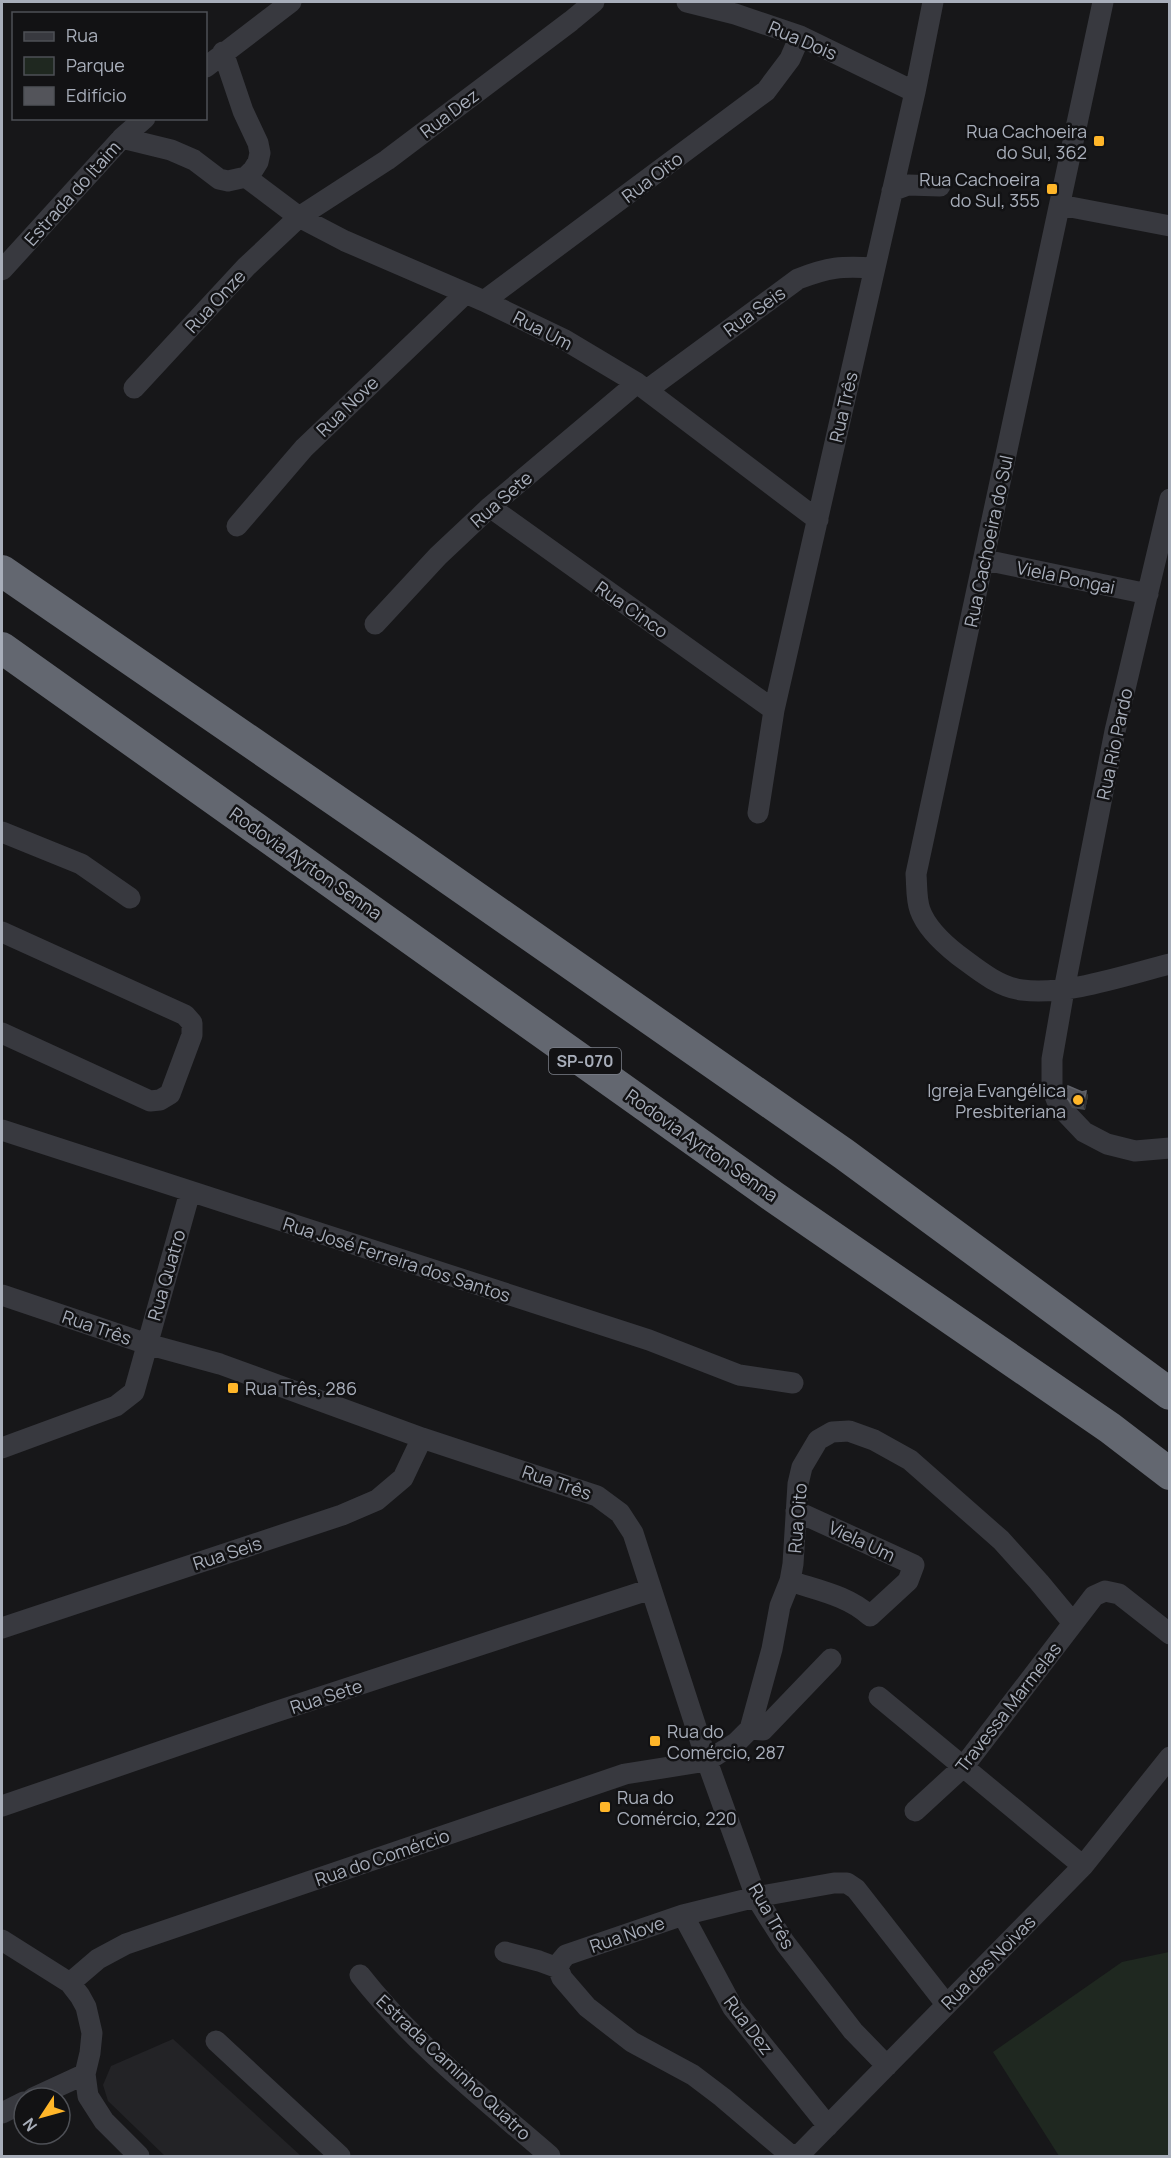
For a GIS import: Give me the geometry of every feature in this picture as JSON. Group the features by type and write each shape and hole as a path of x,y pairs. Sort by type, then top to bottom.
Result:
{"highway":[{"path":"2,571 844,1154 1170,1395"},
{"name":"Rodovia Ayrton Senna","path":"2,648 774,1197 1100,1421 1170,1474"}],"street":[{"path":"207,66 291,2"},
{"name":"Rua Dez","path":"299,217 387,160 594,2"},
{"name":"Rua Dois","path":"687,2 735,14 800,36 915,92"},
{"name":"Rua Três","path":"758,813 774,710 915,92 933,2"},
{"name":"Rua Cachoeira do Sul","path":"1103,2 916,874 919,910 924,920 946,944 984,975 1021,990 1064,990 1170,964"},
{"name":"Rua Oito","path":"475,297 766,91 790,59 800,36"},
{"path":"122,138 171,150 194,160 219,179 228,182 246,177 258,162 260,153 223,52"},
{"name":"Estrada do Itaim","path":"2,270 122,138 143,120"},
{"name":"Rua Um","path":"246,177 299,217 345,241 475,297 565,340 642,387 818,520"},
{"path":"892,191 908,185 940,186"},
{"path":"1060,205 1170,226"},
{"name":"Rua Onze","path":"134,388 246,267 299,217"},
{"name":"Rua Seis","path":"642,387 798,279 821,270 844,266 874,268"},
{"name":"Rua Nove","path":"237,526 304,448 475,297"},
{"name":"Rua Sete","path":"375,624 438,556 490,507 642,387"},
{"name":"Rua Rio Pardo","path":"1170,500 1115,731 1052,1059 1052,1088 1057,1101 1084,1132 1107,1144 1135,1151 1170,1148"},
{"name":"Rua Cinco","path":"490,507 774,710"},
{"name":"Viela Pongai","path":"985,560 1148,594"},
{"path":"2,832 81,864 130,898"},
{"path":"2,932 185,1015 192,1023 192,1035 170,1094 160,1100 150,1101 2,1033"},
{"name":"Rua José Ferreira dos Santos","path":"2,1130 649,1340 739,1375 793,1383"},
{"name":"Rua Quatro","path":"2,1448 116,1406 134,1392 190,1192"},
{"name":"Rua Três","path":"2,1295 147,1344 220,1364 422,1438 597,1496 620,1513 633,1533 707,1761 756,1897 785,1942 852,2031 887,2066"},
{"name":"Rua Oito","path":"750,1729 772,1649 780,1606 790,1581 798,1484 802,1467 818,1440 832,1432 849,1431 874,1440 910,1460 1001,1540 1073,1623"},
{"name":"Rua Seis","path":"2,1628 342,1515 377,1500 403,1478 422,1438"},
{"name":"Viela Um","path":"790,1581 847,1600 870,1616 908,1581 915,1565 796,1511"},
{"name":"Rua Sete","path":"2,1806 272,1713 651,1589"},
{"name":"Travessa Marmelas","path":"915,1811 964,1766 1094,1596 1105,1592 1119,1594 1170,1634"},
{"path":"707,1761 737,1742 750,1729 763,1730 831,1659"},
{"path":"879,1696 1083,1866"},
{"name":"Rua das Noivas","path":"793,2155 800,2154 1083,1866 1170,1757"},
{"name":"Rua do Comércio","path":"70,1983 98,1959 126,1944 625,1774 707,1761"},
{"name":"Rua Nove","path":"558,1968 566,1955 683,1915 756,1897 846,1882 856,1889 946,2004"},
{"name":"Rua Dez","path":"683,1915 732,2008 828,2126"},
{"path":"2,1940 70,1983 86,2007 92,2033 85,2074 88,2096 104,2121 139,2157"},
{"path":"505,1952 558,1968 568,1986 587,2007 608,2024 632,2042 693,2076 793,2155"},
{"name":"Estrada Caminho Quatro","path":"360,1975 379,1999 458,2077 550,2157"},
{"path":"216,2041 340,2157"},
{"path":"59,2086 85,2074"}],"shaded area":[{"path":"173,2039 301,2156 165,2156 108,2101 103,2085 111,2066"}],"green space":[{"path":"1169,1952 1169,2156 1059,2156 993,2052 1122,1962"}],"building":[{"name":"Igreja Evangélica Presbiteriana","path":"1068,1086 1082,1092 1086,1091 1083,1105 1071,1103 1067,1098"}],"place":[{"name":"Rua Cachoeira do Sul, 362","path":"1099,141"},
{"name":"Rua Cachoeira do Sul, 355","path":"1052,189"},
{"name":"Igreja Evangélica Presbiteriana","path":"1078,1100"},
{"name":"Rua Três, 286","path":"233,1388"},
{"name":"Rua do Comércio, 287","path":"655,1741"},
{"name":"Rua do Comércio, 220","path":"605,1807"}]}
